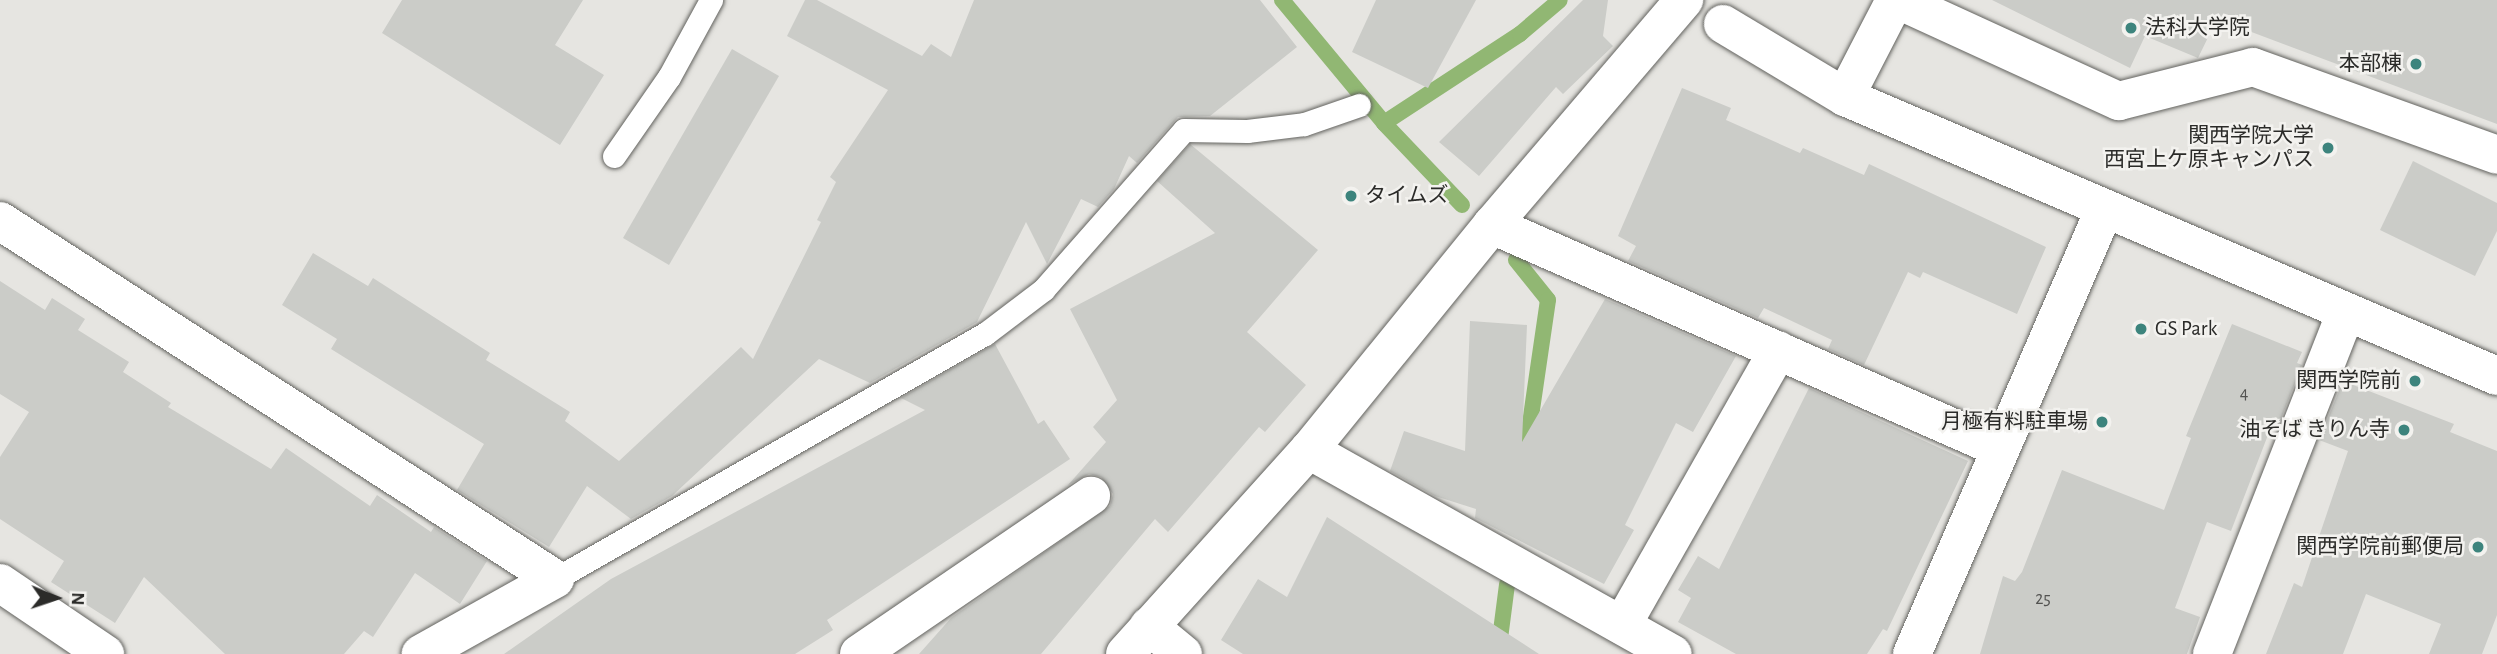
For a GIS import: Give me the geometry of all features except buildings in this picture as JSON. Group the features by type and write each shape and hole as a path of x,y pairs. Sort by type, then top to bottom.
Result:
{"street":[{"path":"1183,654 1137,640 1309,450 1492,225 1684,0"},
{"path":"1845,97 1896,0 2119,101 2253,66 2497,156"},
{"path":"1712,12 1845,97 2104,211 2497,376"},
{"path":"1912,654 1958,558 1999,448 2104,211"},
{"path":"0,221 555,579 421,654"},
{"path":"1492,225 1999,448"},
{"path":"2212,654 2346,312"},
{"path":"1622,625 1778,351"},
{"path":"1309,450 1673,654"},
{"path":"859,654 1091,496"},
{"path":"0,583 105,654"}],"lane":[{"path":"614,156 669,77 711,0"},
{"path":"555,579 985,334 1043,290 1184,130 1247,131 1304,124 1359,105"}],"waterway":[{"path":"1282,0 1384,123"},
{"path":"1462,205 1384,123 1520,34 1560,0"},
{"path":"1516,260 1548,300 1526,451"},
{"path":"1498,654 1507,585"}],"place":[{"name":"法科大学院","path":"2131,28"},
{"name":"本部棟","path":"2416,64"},
{"name":"関西学院大学 西宮上ケ原キャンパス","path":"2328,148"},
{"name":"タイムズ","path":"1351,196"},
{"name":"GS Park","path":"2141,329"},
{"name":"関西学院前","path":"2415,381"},
{"name":"月極有料駐車場","path":"2102,422"},
{"name":"油そば きりん寺","path":"2404,430"},
{"name":"関西学院前郵便局","path":"2478,547"}]}
